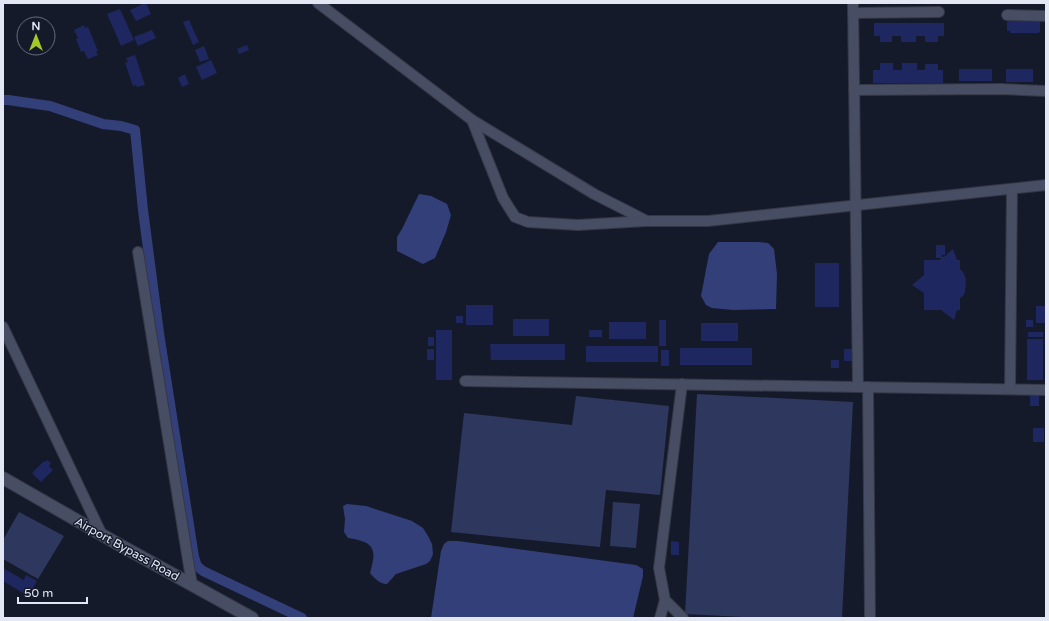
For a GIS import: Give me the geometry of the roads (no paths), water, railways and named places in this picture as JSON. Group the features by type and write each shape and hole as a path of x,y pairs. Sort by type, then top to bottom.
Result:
{"street":[{"path":"318,3 472,120 594,194 647,221"},
{"path":"870,618 856,205 853,8 938,12"},
{"path":"1007,15 1046,16"},
{"path":"854,90 1001,89 1046,91"},
{"path":"472,120 502,198 515,217 528,222 578,225 647,221 708,221 1046,185"},
{"path":"1010,389 1012,189"},
{"path":"138,252 192,585"},
{"path":"3,327 102,535"},
{"path":"465,381 1046,390"},
{"path":"660,618 665,600 659,568 682,384"},
{"name":"Airport Bypass Road","path":"3,478 252,618"},
{"path":"665,600 683,618"}],"waterway":[{"path":"3,100 50,106 103,124 121,126 135,130 143,210 159,333 194,557 197,566 203,571 302,618"}]}
